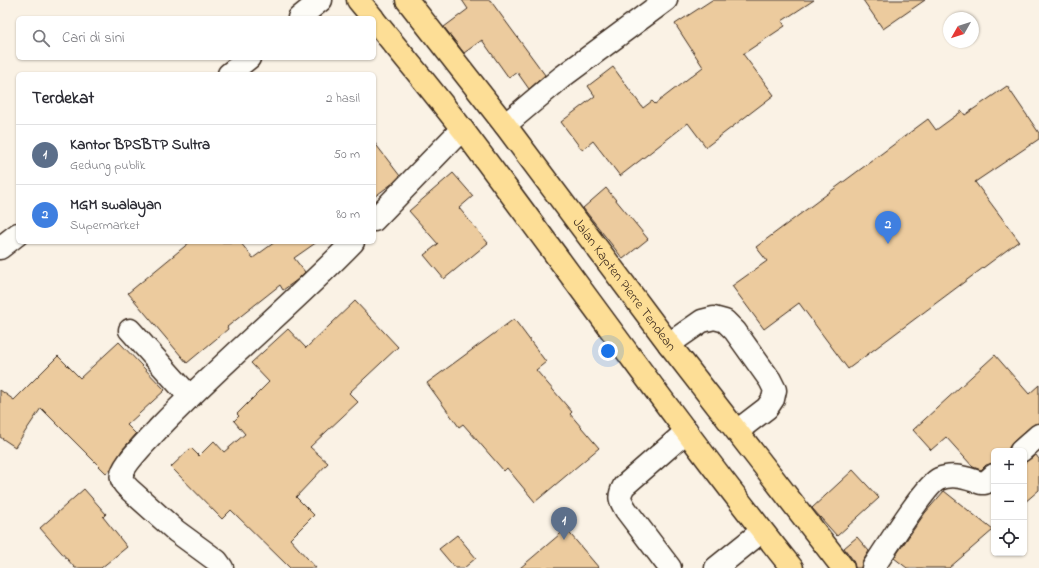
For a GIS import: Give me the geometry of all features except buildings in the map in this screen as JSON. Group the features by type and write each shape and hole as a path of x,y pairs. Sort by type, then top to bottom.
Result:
{"highway":[{"path":"358,0 371,16"},
{"name":"Jalan Kapten Pierre Tendean","path":"407,0 505,125 669,344 843,568"},
{"path":"376,23 462,129 762,531 792,568"}],"street":[{"path":"301,16 321,0"},
{"path":"505,125 562,77 666,0"},
{"path":"232,72 246,60"},
{"path":"376,218 462,129"},
{"path":"0,248 16,236"},
{"path":"222,568 217,561 176,531 135,495 123,483 121,478 122,472 140,449 190,396 329,267 351,244"},
{"path":"669,344 702,321 714,318 725,321 735,332 770,380 775,390 773,399 767,408 737,431"},
{"path":"130,330 190,396"},
{"path":"670,568 620,502 620,493 624,486 687,431"},
{"path":"1024,448 1039,435"},
{"path":"873,568 923,494 938,479 954,476 981,483 991,478"},
{"path":"716,568 762,531"}],"place":[{"name":"MGM swalayan","path":"888,244"},
{"name":"Kantor BPSBTP Sultra","path":"564,540"}]}
